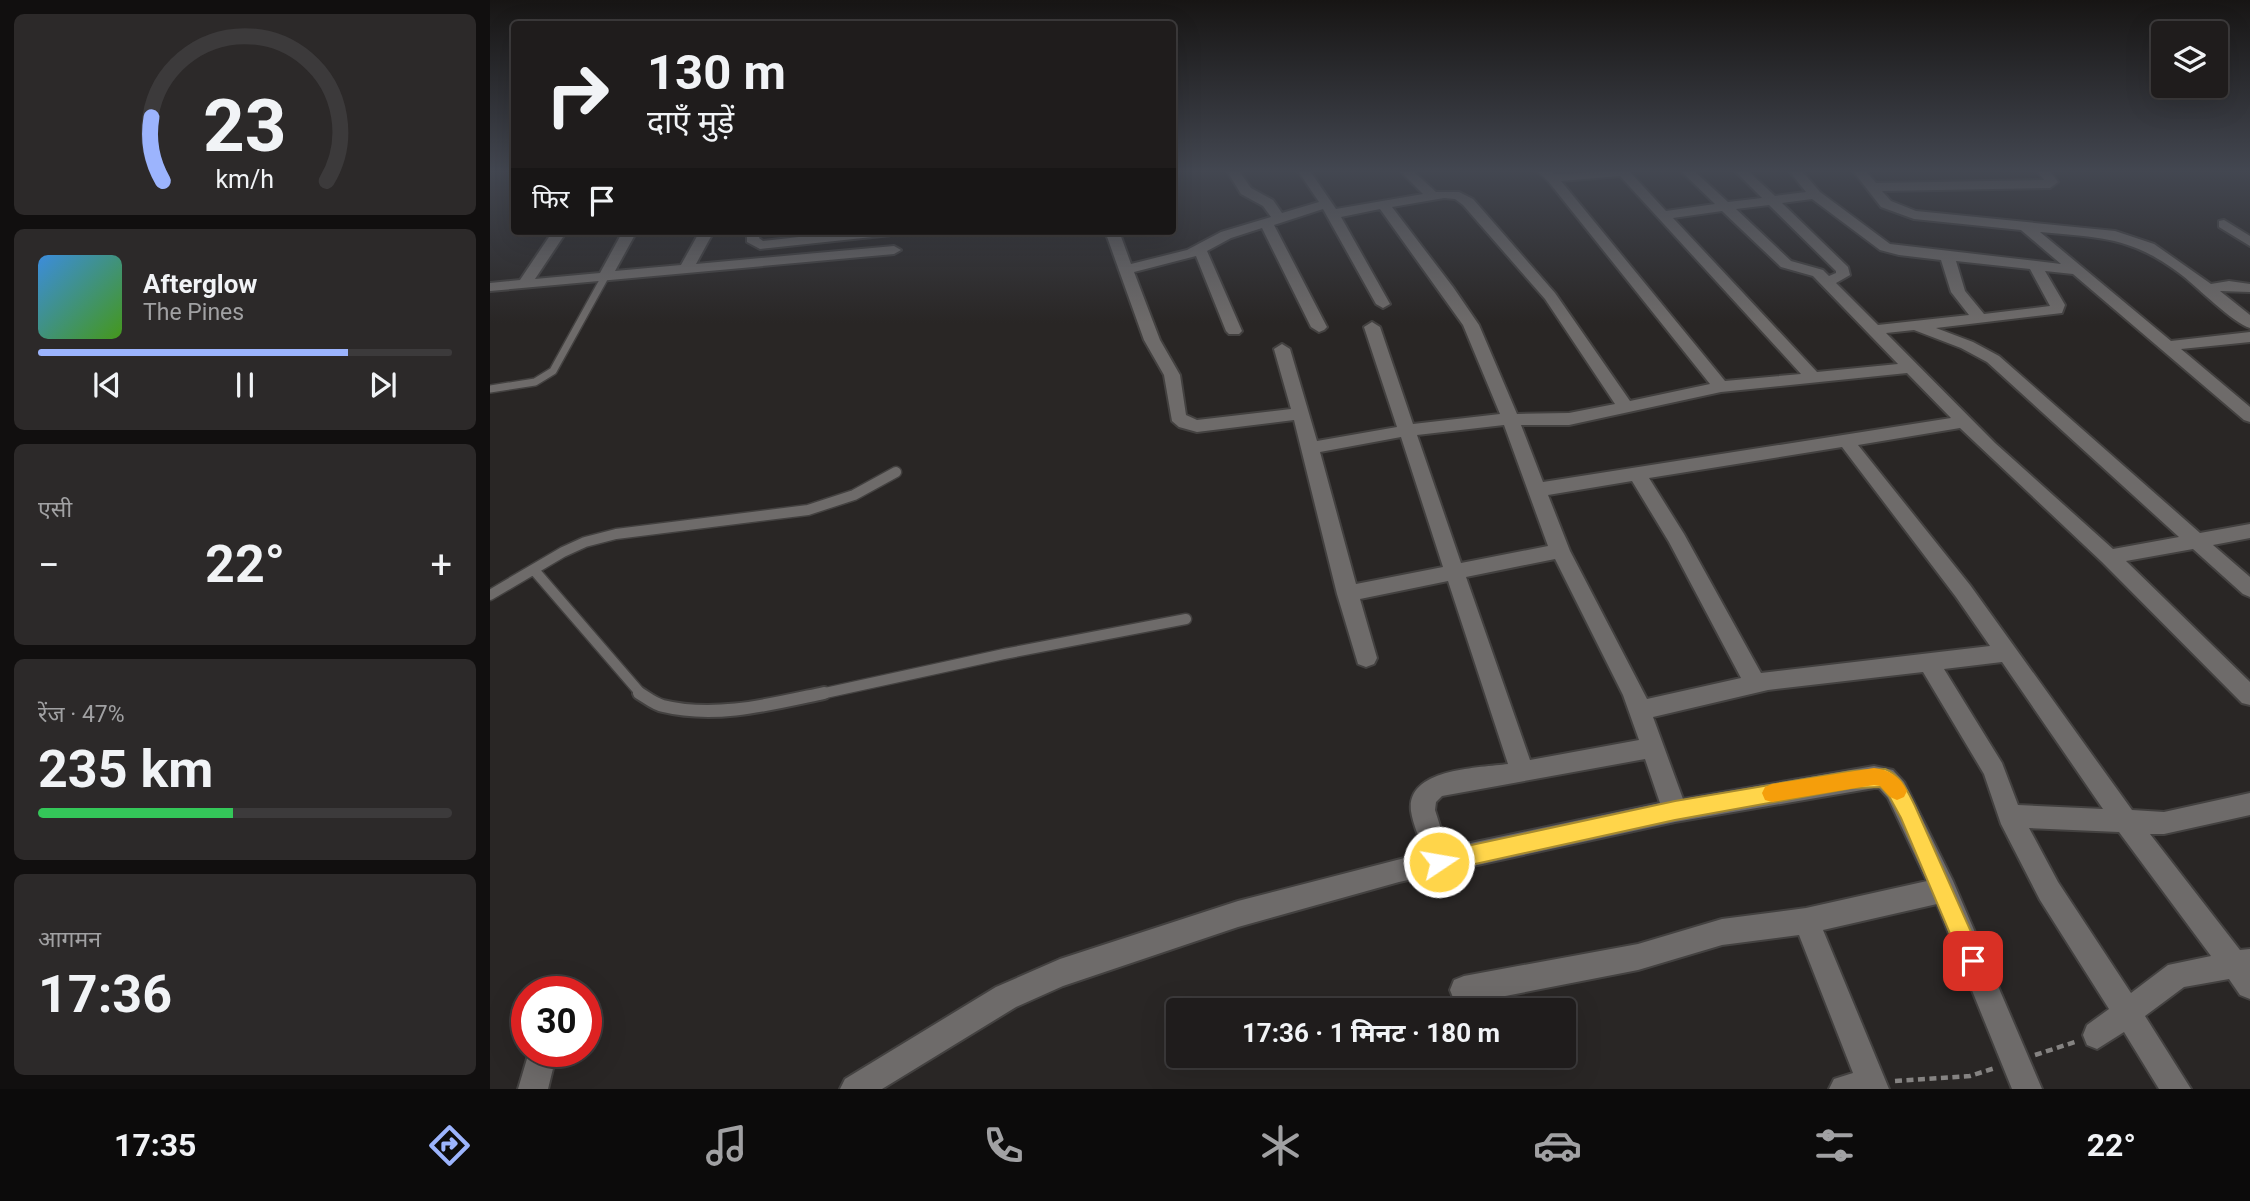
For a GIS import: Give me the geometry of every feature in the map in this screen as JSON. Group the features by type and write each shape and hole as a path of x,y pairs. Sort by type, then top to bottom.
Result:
{"street":[{"path":"1125,270 1200,250 1226,234 1267,222"},
{"path":"1274,222 1319,327"},
{"path":"1336,222 1383,304"},
{"path":"1396,222 1460,306 1498,387 1560,551 1641,710 1675,811"},
{"path":"1485,222 1550,296 1626,407"},
{"path":"1586,222 1721,387"},
{"path":"1670,222 1813,377"},
{"path":"1739,222 1786,264 1812,270 1827,282 1965,422 2109,557 2250,696"},
{"path":"1793,222 1843,270 1843,275 1827,282"},
{"path":"1851,222 1885,247 1899,251 2078,270"},
{"path":"1983,222 2115,235 2137,240 2150,246 2250,323"},
{"path":"2224,224 2250,242"},
{"path":"2025,226 2250,416"},
{"path":"524,283 556,235"},
{"path":"606,275 628,235"},
{"path":"687,267 704,235"},
{"path":"753,235 752,239 760,245 821,235"},
{"path":"1113,235 1152,340 1172,375 1178,417 1185,423 1197,426 1301,413"},
{"path":"490,287 894,250"},
{"path":"1200,250 1234,331"},
{"path":"1947,257 1958,292 1980,319"},
{"path":"1875,330 2057,310 2058,305 2035,265"},
{"path":"2206,289 2220,285 2250,288"},
{"path":"1917,326 1968,345 1993,359 2250,589"},
{"path":"1372,327 1522,772"},
{"path":"2170,346 2250,337"},
{"path":"1282,349 1366,658"},
{"path":"1310,448 1406,431 1509,420 1545,422 1721,387 1912,367"},
{"path":"1536,490 1965,422"},
{"path":"1846,440 2008,653 2126,822 2245,970"},
{"path":"1636,473 1677,539 1755,683"},
{"path":"2109,557 2250,531"},
{"path":"1347,594 1560,551"},
{"path":"1641,710 1755,683 2008,653"},
{"path":"1928,662 1994,771 2010,816 2049,891 2176,1089"},
{"path":"1439,862 1423,810 1424,797 1434,788 1449,783 1654,747"},
{"path":"855,1089 1006,997 1060,973 1238,914 1439,862 1675,811 1852,780 1885,778 1896,790 1944,890 2027,1089"},
{"path":"2010,816 2164,823 2250,804"},
{"path":"1464,990 1638,957 1722,932 1806,921 1944,890"},
{"path":"1806,921 1873,1086 1844,1089"},
{"path":"2097,1035 2178,975 2245,970"},
{"path":"533,1089 539,1067"}],"lane":[{"path":"490,389 535,382 553,371 606,275"},
{"path":"490,595 584,542 616,534 807,510 837,503 871,489 896,472"},
{"path":"534,570 638,692 660,706 693,710 749,709 1004,654 1186,619"}],"path":[{"path":"1873,1086 1970,1076 2097,1035"}],"slow traffic":[{"path":"1772,793 1874,777 1885,778 1897,791"}],"route":[{"path":"1439,862 1675,811 1852,780 1885,778 1896,790 1908,813 1973,961"}]}
